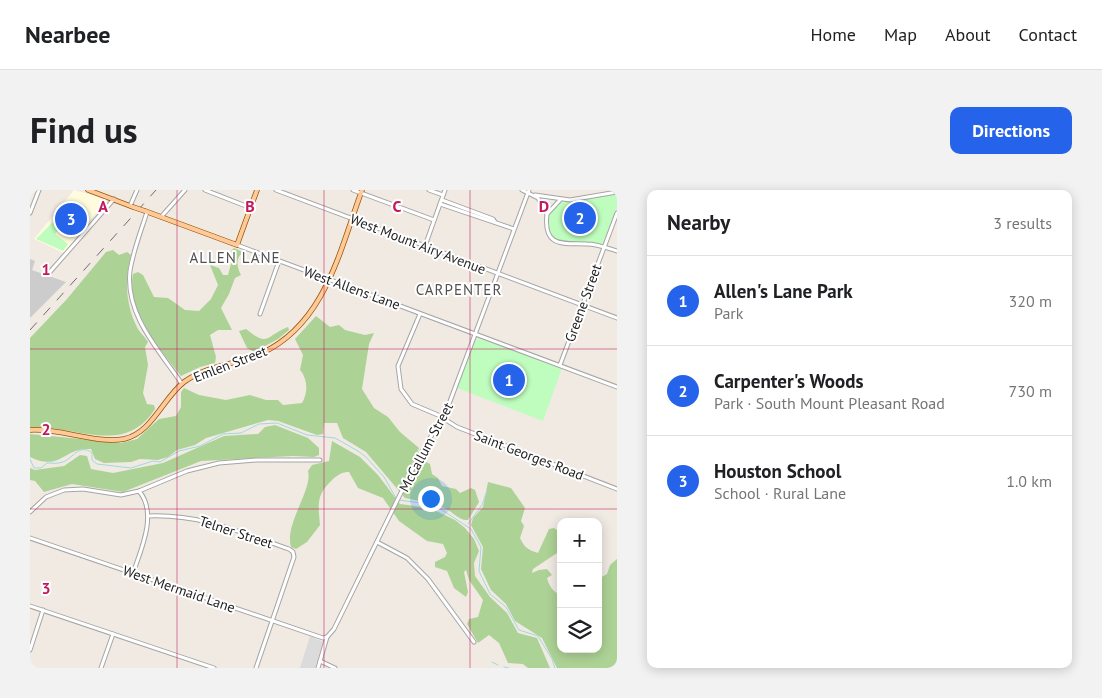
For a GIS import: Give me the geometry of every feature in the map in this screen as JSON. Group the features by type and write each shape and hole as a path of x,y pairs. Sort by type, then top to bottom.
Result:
{"main road":[{"name":"West Allens Lane","path":"88,190 237,245"},
{"path":"237,245 258,190"},
{"name":"Emlen Street","path":"30,430 116,439 131,437 143,430 169,396 182,384 204,371 252,358 281,343 308,317 329,280 362,191"}],"street":[{"path":"30,213 39,190"},
{"path":"132,206 137,190"},
{"path":"161,217 185,190"},
{"path":"206,190 251,208"},
{"name":"West Mount Airy Avenue","path":"276,190 617,318"},
{"path":"353,190 362,191 434,220"},
{"path":"430,190 444,195"},
{"path":"425,246 446,190"},
{"path":"522,190 528,191 543,204 547,214 548,232 557,242 566,245 588,244 617,251"},
{"name":"McCallum Street","path":"318,668 327,637 334,629 419,456 443,418 528,191"},
{"path":"535,196 560,200 582,199 604,192 617,192"},
{"path":"49,273 114,199"},
{"path":"547,214 560,200"},
{"path":"441,202 493,219 495,222 514,229"},
{"path":"146,212 131,269 132,299 143,326 182,384"},
{"name":"Greene Street","path":"560,365 617,213"},
{"name":"West Allens Lane","path":"237,245 617,387"},
{"path":"260,314 279,261"},
{"name":"Saint Georges Road","path":"420,314 398,363 398,377 402,392 410,402 443,418 456,427 617,489"},
{"path":"30,512 42,499 64,490 83,489 118,495 139,491 187,471 218,463 246,460 320,460"},
{"path":"134,573 144,539 148,516 143,496 139,491"},
{"name":"Telner Street","path":"148,516 183,516 205,520 294,552 294,557 272,620"},
{"name":"West Mermaid Lane","path":"30,538 327,637"},
{"path":"377,542 407,558 428,579 474,642"},
{"path":"30,606 214,668"},
{"path":"30,650 43,610"},
{"path":"256,668 272,620"},
{"path":"101,668 113,634"},
{"path":"320,661 335,668"}],"shaded area":[{"path":"74,190 107,199 64,253 34,239"},
{"path":"30,259 35,261 32,270 66,282 30,318"},
{"path":"310,636 323,642 315,668 300,668"}],"green space":[{"path":"617,193 617,207 602,245 566,243 552,236 548,217 559,203"},
{"path":"58,217 64,224 55,234 68,244 63,251 36,239"},
{"path":"234,248 243,252 237,263 241,275 235,278 221,308 232,330 218,330 210,335 216,357 215,363 200,367 181,376 155,342 140,315 132,287 133,274 138,272 143,275 154,297 168,298 185,310 199,311 211,299 218,285 210,265 219,268 223,275 228,275 232,260 231,251"},
{"path":"113,250 119,255 127,252 131,255 127,274 127,293 134,321 148,342 145,347 148,365 143,393 147,404 154,405 155,409 143,423 129,432 114,435 98,435 30,427 30,338 67,299 106,252"},
{"path":"316,316 330,327 339,325 345,330 365,335 374,333 369,344 362,389 374,408 388,417 400,432 419,448 412,464 418,465 426,462 430,464 432,474 438,478 442,486 456,489 460,493 471,488 475,490 479,502 468,520 462,519 439,506 405,498 366,452 343,438 337,423 324,423 323,434 317,435 278,421 268,420 206,438 195,445 177,450 168,457 158,460 140,459 131,462 104,463 95,459 91,449 82,449 56,461 49,462 30,457 30,434 121,443 137,439 159,419 176,416 181,407 181,392 184,388 199,395 226,400 250,395 266,400 278,400 283,405 302,403 306,386 305,378 300,370 303,355 295,339"},
{"path":"288,327 289,330 278,339 254,352 247,348 239,331 246,329 253,335 263,339"},
{"path":"478,338 562,368 543,421 457,388 475,340"},
{"path":"275,425 308,438 319,448 319,455 314,457 293,456 201,461 123,492 72,484 44,492 35,481 30,480 30,468 35,470 64,466 80,455 87,456 91,469 113,473 163,463 224,436 258,434 265,427"},
{"path":"332,441 360,457 378,475 400,504 430,508 455,520 465,528 474,539 479,551 474,563 475,576 490,597 507,613 518,633 537,638 550,668 528,668 523,664 508,663 499,643 489,635 478,643 467,624 469,619 478,617 483,600 469,580 466,570 464,572 468,592 466,597 454,588 447,571 435,567 435,562 445,557 447,553 443,544 427,541 399,521 383,498 358,488 349,472 334,478 321,494 319,505 320,525 307,542 296,549 291,547 291,528 306,488 308,471 312,465 329,461"},
{"path":"488,482 511,488 525,508 521,521 524,526 520,538 525,546 538,553 549,529 554,528 557,530 557,553 533,569 532,573 547,569 552,575 547,578 550,586 557,593 557,653 602,653 602,577 607,574 610,565 617,559 617,668 557,668 542,638 515,621 506,604 491,590 481,569 483,547 471,525 473,518 483,507"}],"waterway":[{"path":"30,459 34,468 41,468 47,463 63,462 80,450 88,450 92,453 92,460 97,464 131,468 153,461 160,462 179,451 200,446 223,434 241,433 259,424 277,423 307,435 335,438 358,451 384,477 396,498"},
{"path":"468,524 482,505 487,491"},
{"path":"399,500 439,508 471,529 481,547 479,571 490,594 506,607 519,630 538,636 552,659 555,668"},
{"path":"492,662 498,665"},
{"path":"504,667 509,668"}],"railway":[{"path":"30,330 156,190"}],"place":[{"name":"Carpenter's Woods","path":"580,218"},
{"name":"Houston School","path":"71,219"},
{"name":"Allen's Lane Park","path":"509,380"}],"district":[{"name":"ALLEN LANE","path":"235,257"},
{"name":"CARPENTER","path":"459,289"}]}
